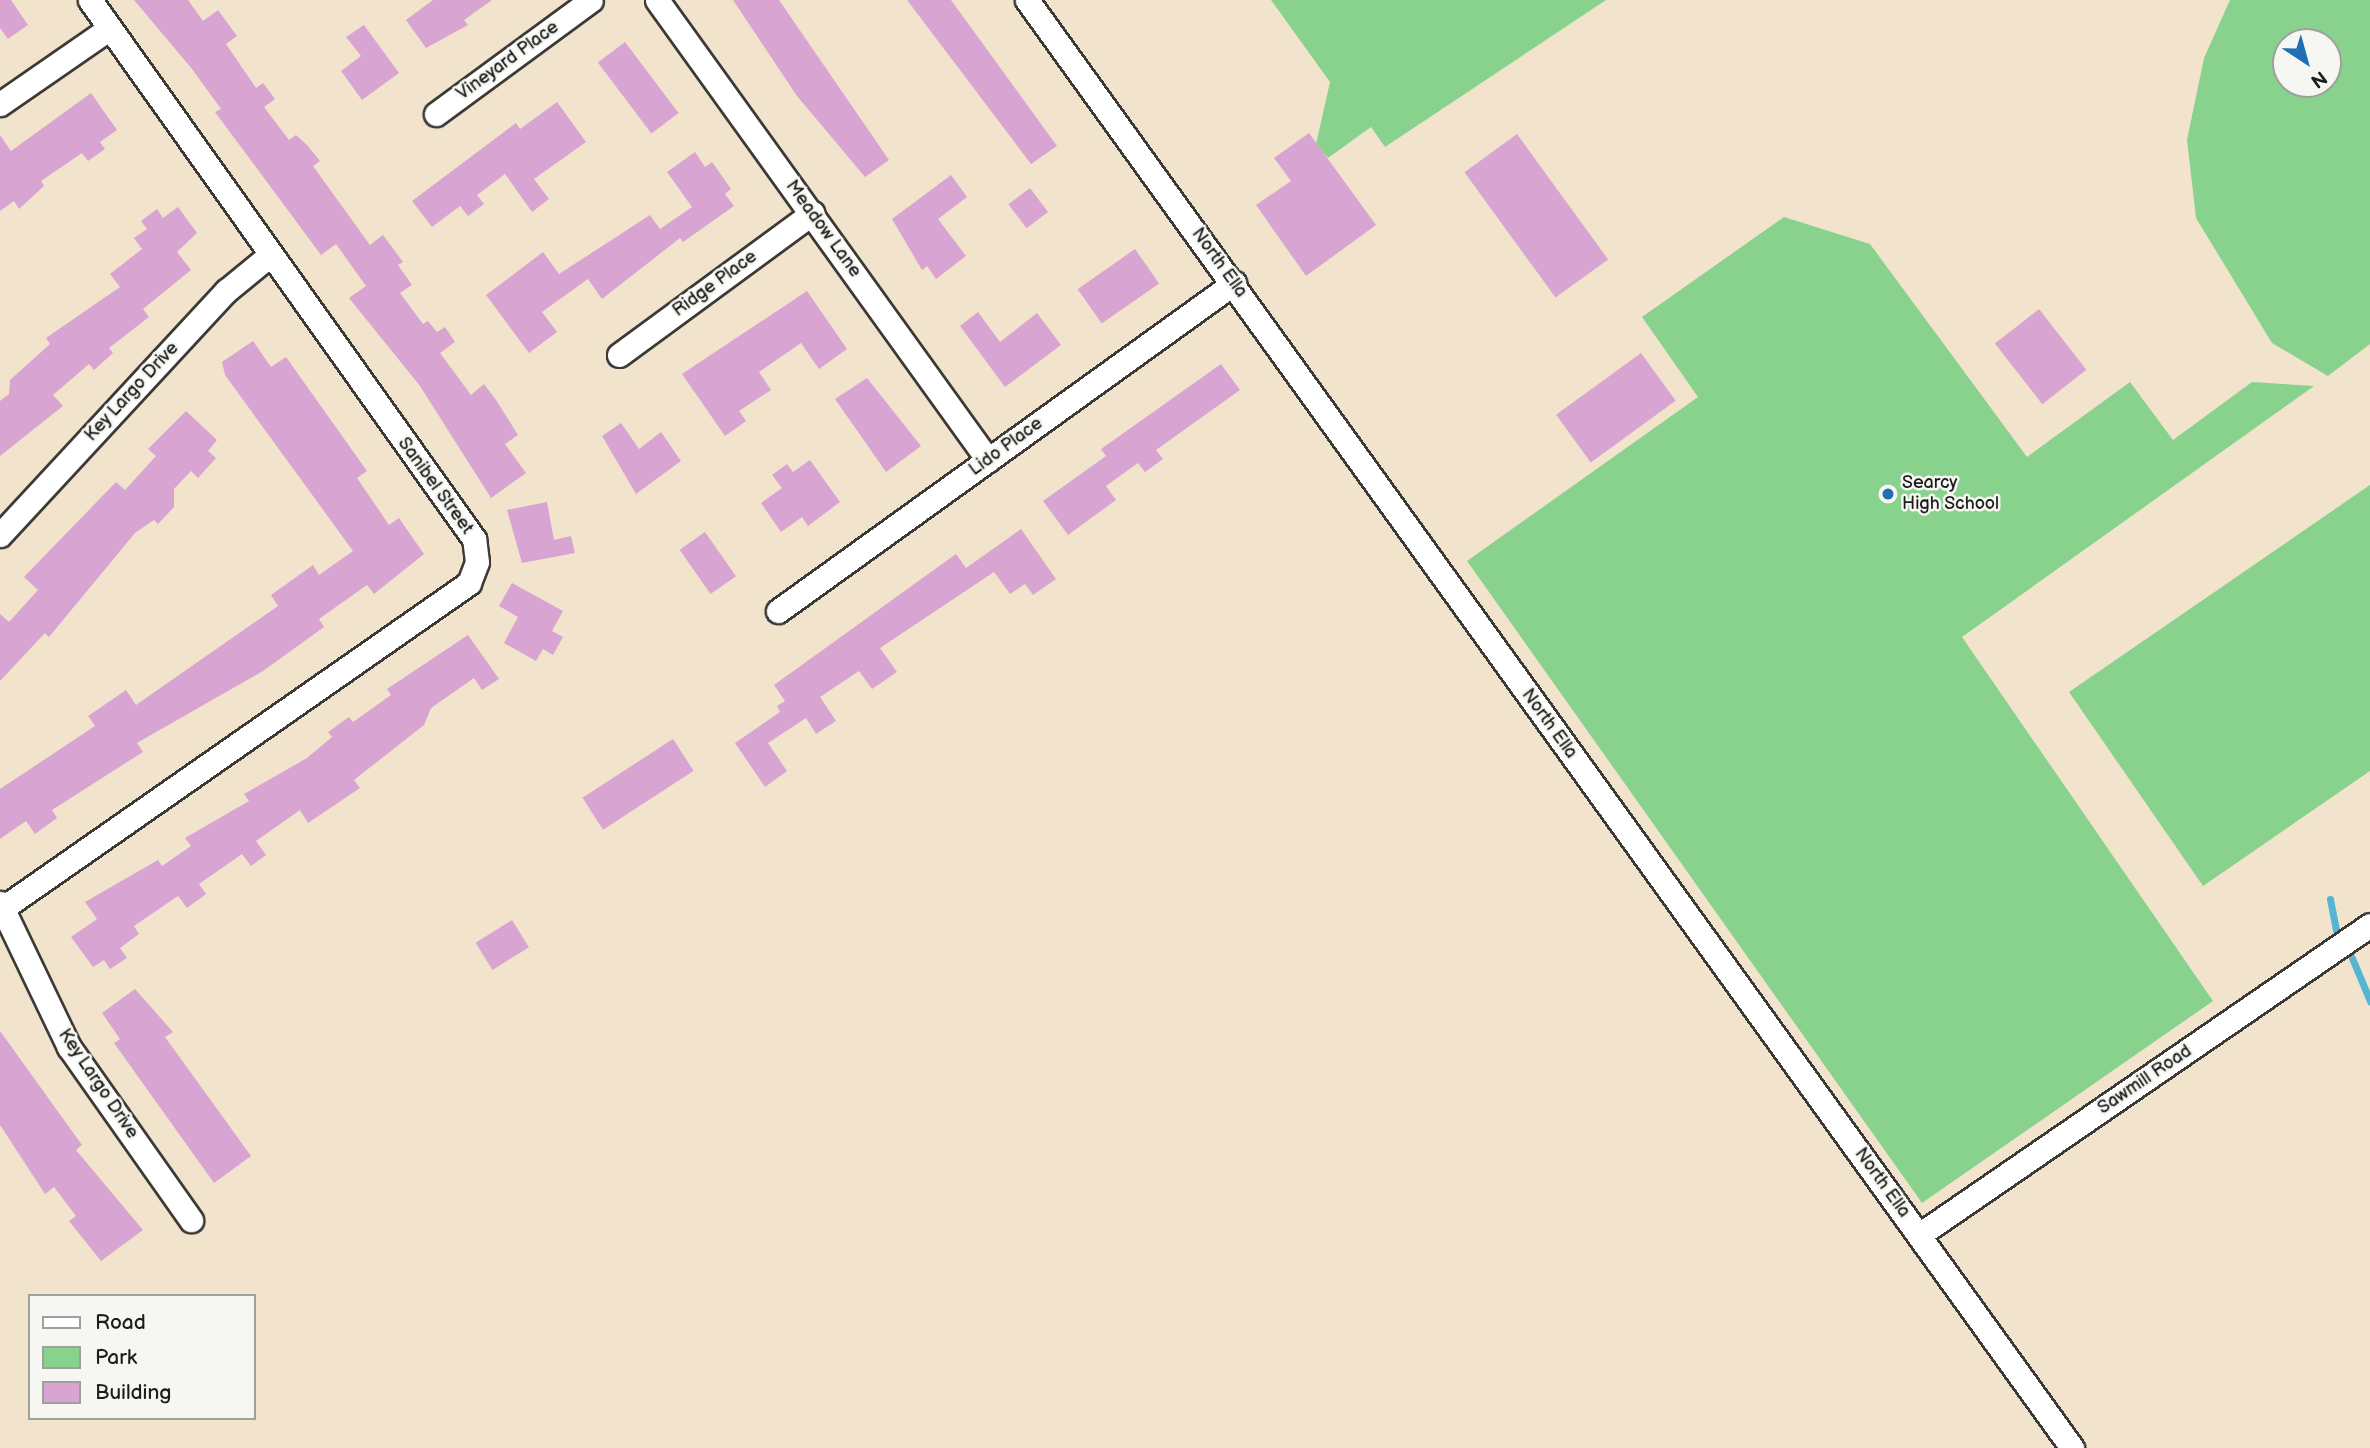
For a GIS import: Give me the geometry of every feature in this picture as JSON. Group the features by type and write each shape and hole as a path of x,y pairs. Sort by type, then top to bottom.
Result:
{"street":[{"name":"Sanibel Street","path":"2,906 469,583 477,562 474,539 107,30 90,0"},
{"name":"Meadow Lane","path":"657,0 988,460"},
{"name":"North Ella","path":"1027,0 1234,283 2072,1448"},
{"name":"Vineyard Place","path":"436,114 585,3"},
{"path":"0,104 107,30"},
{"name":"Ridge Place","path":"619,355 812,214"},
{"name":"Key Largo Drive","path":"0,535 226,291 270,256"},
{"name":"Lido Place","path":"778,611 1234,283"},
{"name":"Key Largo Drive","path":"2,906 69,1047 191,1220"},
{"name":"Sawmill Road","path":"1919,1235 2370,925"}],"green space":[{"path":"1271,0 1606,0 1385,147 1371,127 1328,158 1316,144 1330,82"},
{"path":"2230,0 2370,0 2370,344 2328,376 2272,343 2196,218 2187,140 2204,58"},
{"path":"1784,217 1870,244 2027,457 2130,382 2173,440 2252,382 2314,386 1962,637 2213,1001 1922,1203 1467,561 1698,397 1642,317"},
{"path":"2370,485 2370,771 2203,886 2069,692"}],"building":[{"path":"0,0 11,0 28,25 8,39 0,28"},
{"path":"134,0 188,0 203,21 218,10 237,36 226,44 256,88 263,83 275,99 264,107 289,140 296,135 320,161 313,166 370,245 383,235 403,262 398,265 412,285 400,293 423,324 428,321 437,332 445,327 455,342 440,353 471,395 484,384 496,400 518,435 505,444 526,473 491,498 420,386 349,298 366,286 336,244 321,255 215,112 221,109 192,69"},
{"path":"433,0 492,0 464,20 468,25 426,48 406,20"},
{"path":"733,0 779,0 889,160 865,177 797,96"},
{"path":"907,0 951,0 1057,146 1031,164"},
{"path":"364,25 399,73 362,100 341,71 361,56 346,37"},
{"path":"625,42 679,113 651,134 598,62"},
{"path":"91,93 117,130 100,142 105,149 88,161 82,153 41,181 44,186 19,209 14,201 0,211 0,135 11,151"},
{"path":"557,102 586,142 534,179 549,199 532,212 505,174 477,195 484,204 468,216 460,206 432,227 412,201 516,123 520,129"},
{"path":"1309,133 1376,225 1306,276 1256,205 1291,181 1274,158"},
{"path":"1517,134 1608,259 1556,298 1464,172"},
{"path":"695,152 705,167 712,162 731,189 725,194 734,206 683,242 680,238 602,299 588,279 542,312 557,332 529,353 486,295 543,252 559,274 650,215 660,229 692,207 667,172"},
{"path":"951,175 967,197 938,219 966,256 936,279 927,266 922,270 892,219"},
{"path":"1030,188 1048,212 1026,228 1008,204"},
{"path":"178,207 197,233 177,252 191,270 143,309 149,317 109,348 113,353 94,370 89,364 53,395 63,406 0,456 0,401 9,394 10,380 50,344 46,338 120,287 110,274 142,249 134,238 147,229 141,221 157,209 163,218"},
{"path":"1135,249 1159,283 1102,324 1078,289"},
{"path":"807,291 847,349 819,369 801,343 759,372 771,390 739,411 746,421 725,436 682,374"},
{"path":"2039,309 2086,370 2042,404 1995,343"},
{"path":"978,312 1000,342 1037,313 1061,345 1005,387 960,326"},
{"path":"253,341 271,367 286,357 367,471 357,478 389,525 399,518 424,554 374,594 367,585 319,619 324,627 263,671 137,743 143,752 52,810 57,818 35,834 26,821 0,839 0,789 95,726 88,716 126,690 136,705 278,606 271,595 313,565 319,575 353,551 225,375 222,362"},
{"path":"1641,353 1676,401 1591,462 1556,415"},
{"path":"1221,364 1240,390 1156,450 1163,459 1145,472 1138,463 1106,486 1116,500 1068,535 1043,501 1106,456 1101,449"},
{"path":"867,378 921,446 886,472 835,399"},
{"path":"186,411 217,440 208,451 216,458 198,478 191,471 174,489 174,507 158,524 154,520 135,533 49,637 45,633 0,681 0,614 9,622 38,590 24,577 116,482 125,490 156,456 148,449"},
{"path":"621,423 639,449 661,432 681,461 636,494 602,436"},
{"path":"810,460 840,502 808,526 802,517 781,532 761,503 782,488 772,475 787,464 793,472"},
{"path":"547,502 554,540 571,536 575,553 522,563 507,510"},
{"path":"1021,529 1056,579 1033,595 1025,584 1010,594 994,572 880,648 897,672 872,689 859,671 820,697 836,721 816,734 806,718 768,743 787,771 765,787 735,743 780,712 777,706 785,701 774,685 956,554 966,568"},
{"path":"705,532 736,576 711,594 680,550"},
{"path":"512,583 563,611 552,631 563,637 553,655 543,649 536,661 504,643 518,617 499,606"},
{"path":"468,635 499,679 482,690 474,678 431,708 424,725 354,780 360,788 308,823 300,810 256,841 266,855 251,866 242,854 199,884 206,894 187,908 178,896 134,926 139,934 120,948 127,958 110,969 104,960 93,967 71,937 97,919 85,902 158,860 162,866 191,846 185,838 249,801 244,794 307,758 332,737 328,732 349,717 353,722 391,695 387,689"},
{"path":"673,739 694,771 603,830 582,798"},
{"path":"512,920 529,947 492,970 476,943"},
{"path":"135,989 173,1032 165,1037 251,1156 214,1183 114,1043 120,1039 102,1013"},
{"path":"0,1031 82,1145 76,1150 143,1230 101,1261 69,1221 76,1216 54,1187 45,1194 0,1125"}],"waterway":[{"path":"2330,899 2336,930"},
{"path":"2352,958 2370,1001"}],"place":[{"name":"Searcy High School","path":"1888,494"}]}
